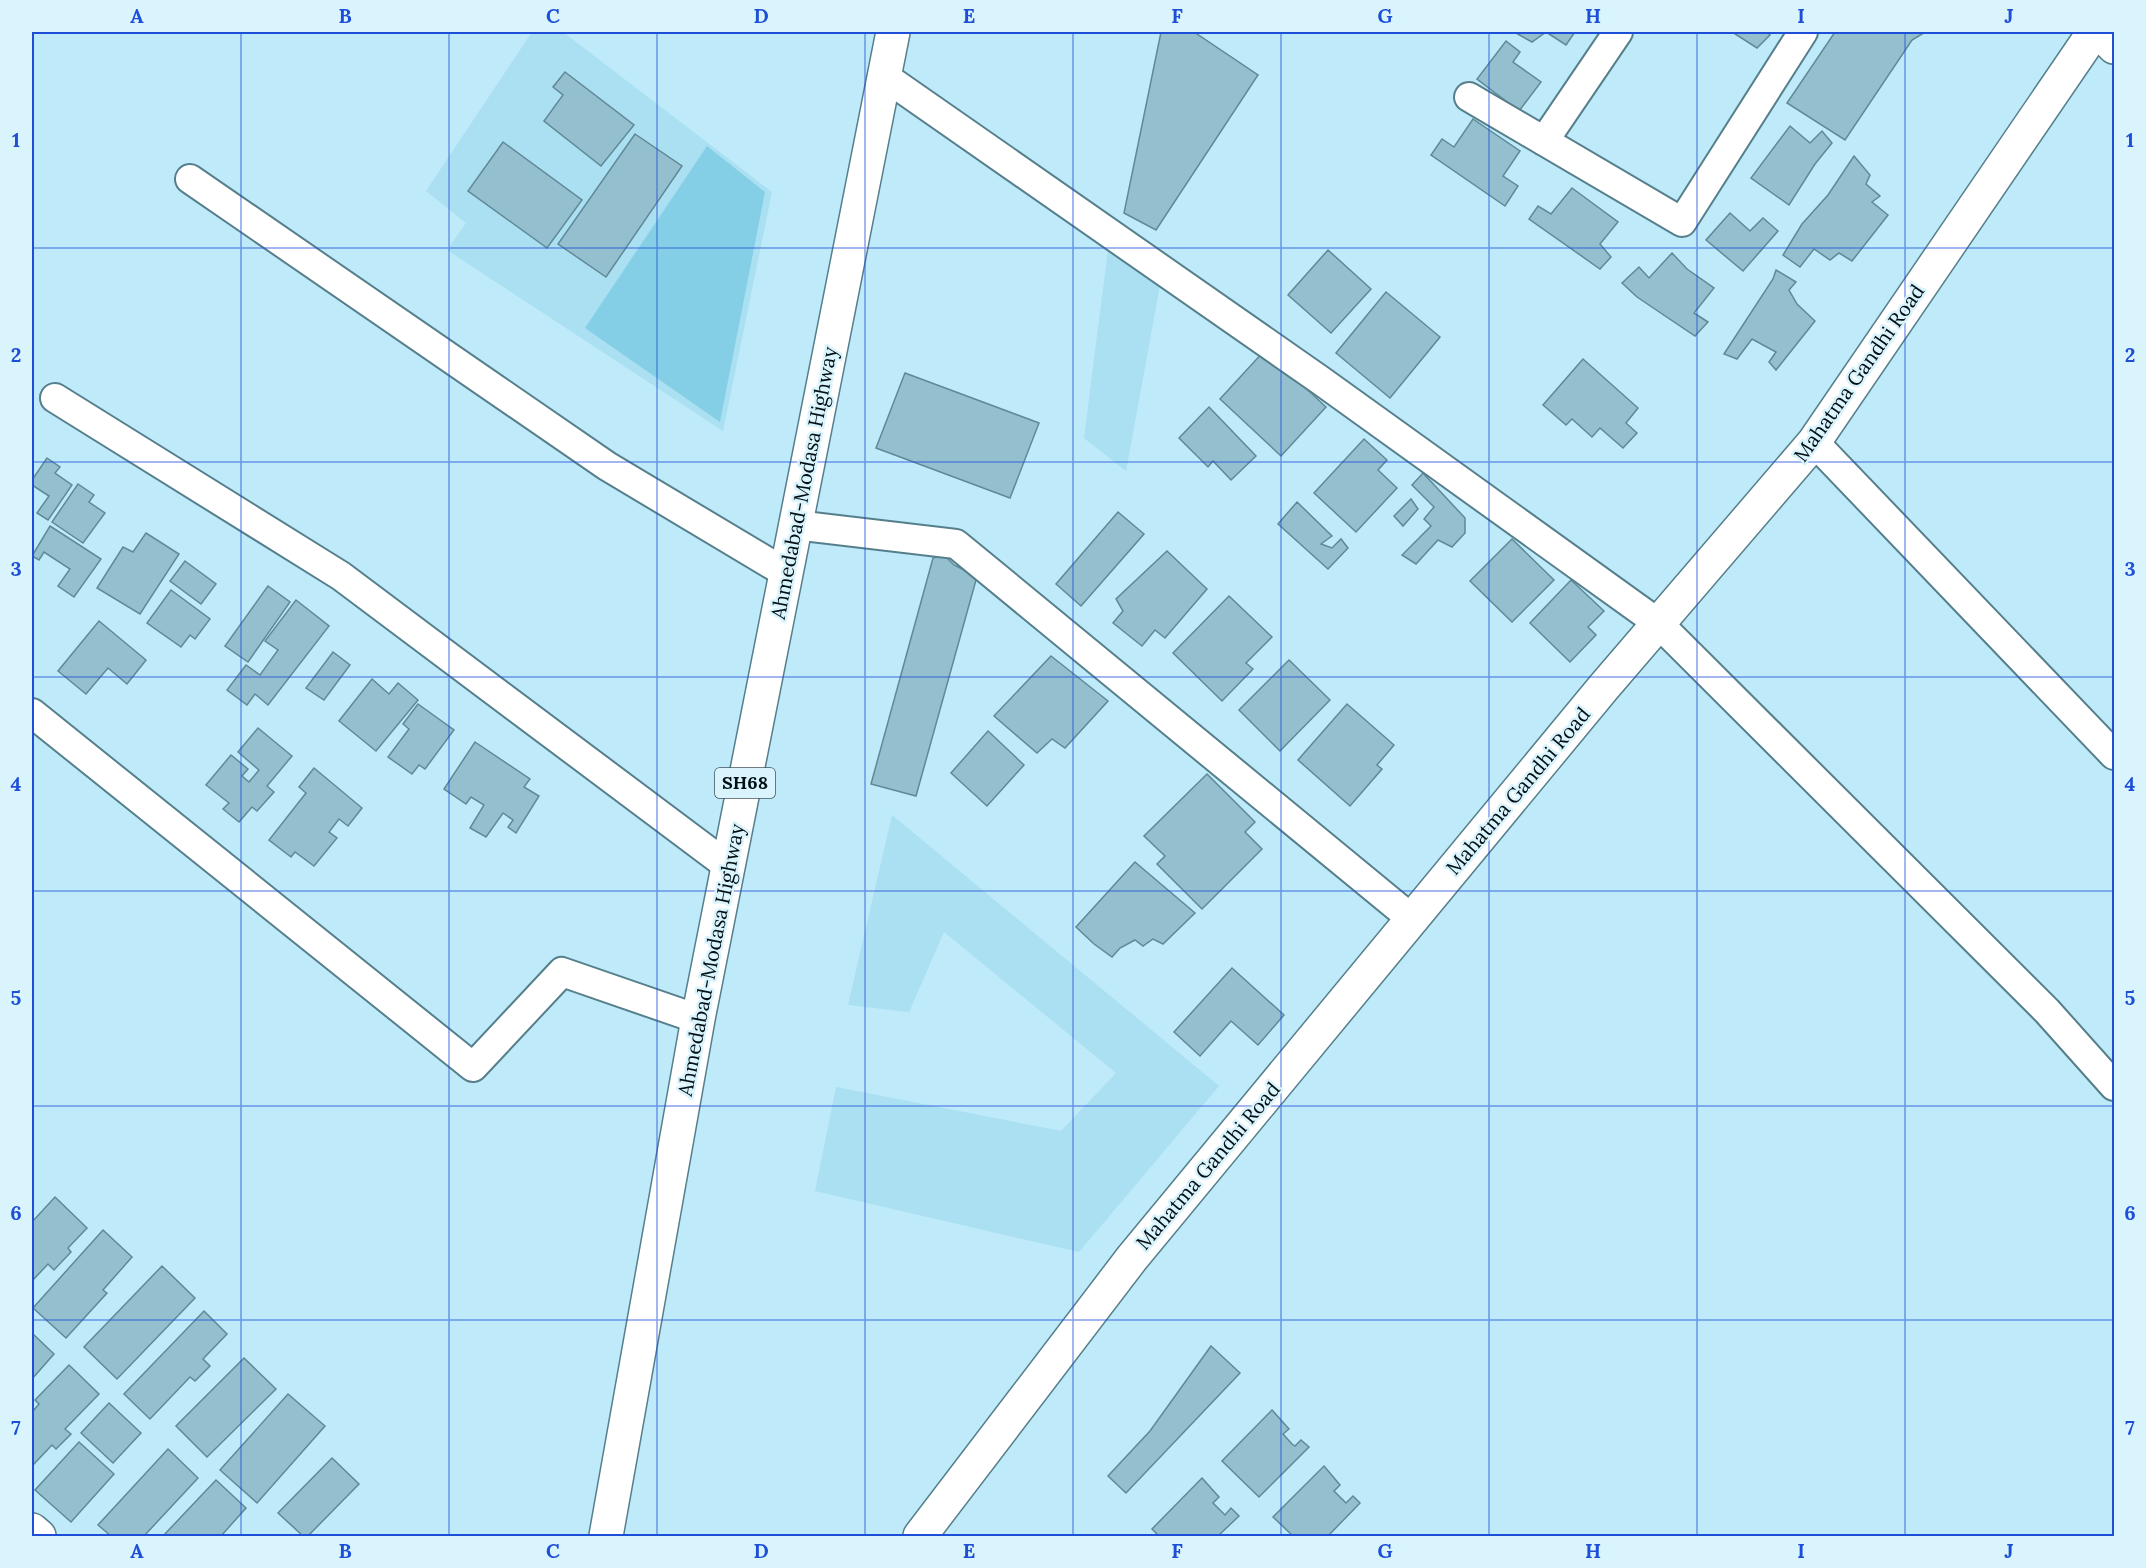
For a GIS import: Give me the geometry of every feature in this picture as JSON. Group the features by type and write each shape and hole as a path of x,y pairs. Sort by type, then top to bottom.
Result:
{"street":[{"name":"Ahmedabad-Modasa Highway","path":"606,1536 698,1019 893,32"},
{"path":"1544,141 1618,32"},
{"path":"1469,97 1682,222 1803,32"},
{"name":"Mahatma Gandhi Road","path":"920,1536 1132,1258 1658,623 1814,442 2094,32"},
{"path":"2100,32 2115,47"},
{"path":"884,76 1320,380 1658,623 2047,1011 2115,1086"},
{"path":"190,178 607,466 786,573"},
{"path":"55,398 341,576 728,866"},
{"path":"1814,442 2115,755"},
{"path":"795,525 956,544 1412,919"},
{"path":"32,713 473,1067 562,972 698,1019"},
{"path":"32,1530 39,1536"}],"shaded area":[{"path":"532,32 563,32 772,192 723,431 447,250 466,223 426,191"},
{"path":"707,146 765,192 720,422 585,328"},
{"path":"1110,234 1160,285 1126,471 1084,438"},
{"path":"892,815 1219,1086 1079,1252 815,1191 836,1087 1061,1131 1116,1073 944,932 909,1012 848,1005"}],"building":[{"path":"1161,32 1194,32 1258,75 1156,230 1124,213"},
{"path":"1514,32 1546,32 1532,42"},
{"path":"1546,32 1575,32 1566,45"},
{"path":"1732,32 1767,32 1770,35 1757,48"},
{"path":"1835,32 1918,32 1922,34 1912,40 1845,140 1787,103"},
{"path":"1506,41 1520,52 1513,62 1541,82 1519,111 1477,79"},
{"path":"565,72 634,125 601,166 544,121 563,95 553,87"},
{"path":"1473,119 1520,151 1503,176 1518,186 1505,206 1431,155 1442,139 1454,147"},
{"path":"1790,126 1810,143 1822,131 1832,143 1815,164 1789,205 1751,178"},
{"path":"635,134 682,166 606,277 558,244"},
{"path":"503,142 582,200 547,248 468,191"},
{"path":"1854,156 1870,175 1866,184 1880,196 1872,202 1888,215 1852,261 1839,253 1830,260 1814,249 1800,267 1783,255 1802,224 1828,195"},
{"path":"1572,188 1618,222 1600,244 1611,257 1600,269 1529,219 1538,206 1551,214"},
{"path":"1730,213 1750,231 1763,218 1778,231 1743,271 1706,240"},
{"path":"1328,250 1371,289 1331,333 1288,295"},
{"path":"1672,253 1687,269 1714,288 1694,313 1708,322 1695,336 1637,297 1622,283 1639,267 1649,278"},
{"path":"1776,270 1796,282 1789,290 1797,304 1815,321 1776,370 1769,362 1776,352 1752,339 1737,359 1724,354 1773,279"},
{"path":"1386,292 1440,337 1390,398 1336,353"},
{"path":"1265,350 1326,407 1281,456 1220,399"},
{"path":"1583,359 1638,408 1626,423 1637,433 1623,448 1600,428 1592,437 1572,419 1566,425 1543,405"},
{"path":"905,373 1039,423 1010,498 876,448"},
{"path":"1209,407 1256,456 1231,480 1213,461 1208,467 1179,438"},
{"path":"1364,439 1387,460 1378,470 1397,488 1356,532 1314,493"},
{"path":"47,458 60,467 55,473 72,485 48,520 37,513 49,496 32,485 32,480"},
{"path":"1423,473 1465,518 1465,533 1452,547 1438,540 1416,564 1402,555 1431,526 1424,519 1434,507 1412,485"},
{"path":"78,484 94,495 89,502 105,513 83,543 52,522"},
{"path":"1411,499 1418,509 1403,526 1394,516"},
{"path":"1297,502 1332,536 1321,544 1332,548 1341,539 1348,548 1328,569 1278,524"},
{"path":"1118,512 1144,534 1081,606 1056,584"},
{"path":"50,526 101,559 74,597 58,586 70,569 44,552 39,560 32,556"},
{"path":"146,533 179,554 140,614 97,588 123,547 133,552"},
{"path":"1512,539 1554,580 1512,622 1470,581"},
{"path":"1167,551 1207,589 1165,638 1155,630 1142,646 1113,623 1123,611 1116,599"},
{"path":"944,555 976,580 916,796 871,784 933,558"},
{"path":"185,561 216,584 201,604 170,581"},
{"path":"1571,580 1604,611 1588,627 1596,635 1570,662 1530,623"},
{"path":"268,586 290,602 248,662 225,646"},
{"path":"171,590 210,619 195,639 190,635 181,647 147,623"},
{"path":"1229,596 1272,637 1246,663 1253,669 1222,701 1173,653"},
{"path":"296,600 329,626 268,705 255,694 247,705 227,690 246,665 260,675 278,650 265,641"},
{"path":"99,621 146,660 127,684 108,668 86,694 58,671"},
{"path":"333,652 350,665 324,700 306,688"},
{"path":"1051,656 1108,701 1065,748 1052,739 1037,753 994,716"},
{"path":"1289,660 1330,700 1280,751 1239,710"},
{"path":"372,679 389,694 398,683 418,700 376,751 339,721"},
{"path":"418,704 454,730 425,769 419,765 412,774 388,757 409,729 403,724"},
{"path":"1347,704 1394,745 1377,765 1382,769 1350,806 1298,760"},
{"path":"258,728 292,756 267,786 274,792 257,811 252,807 239,822 223,809 229,803 206,785 231,755 248,769 242,776 249,782 259,770 238,752"},
{"path":"988,731 1024,765 987,806 951,773"},
{"path":"475,742 530,779 524,787 539,796 516,833 508,827 513,820 503,813 486,837 470,828 484,805 471,797 466,804 444,789"},
{"path":"314,768 362,808 348,826 339,819 329,832 337,838 314,866 295,852 291,857 269,840 306,793 299,787"},
{"path":"1207,774 1255,822 1245,832 1262,849 1202,909 1157,864 1165,856 1144,836"},
{"path":"1135,862 1195,913 1163,944 1153,939 1143,946 1135,940 1120,948 1112,957 1076,927"},
{"path":"1232,968 1284,1015 1258,1045 1231,1021 1200,1056 1174,1032"},
{"path":"55,1197 87,1228 68,1248 71,1252 54,1270 48,1264 32,1281 32,1222"},
{"path":"103,1230 132,1257 103,1290 107,1293 66,1338 33,1308"},
{"path":"162,1266 195,1298 117,1379 84,1347"},
{"path":"204,1311 227,1334 203,1359 210,1366 195,1381 190,1377 150,1419 124,1394"},
{"path":"32,1333 54,1354 32,1379"},
{"path":"1211,1346 1240,1373 1126,1493 1108,1476 1150,1431"},
{"path":"244,1358 276,1389 207,1457 176,1426"},
{"path":"69,1365 99,1394 65,1429 71,1434 56,1449 52,1445 32,1466 32,1412 39,1404 35,1400"},
{"path":"288,1394 325,1426 257,1503 220,1470"},
{"path":"109,1403 141,1433 113,1463 81,1433"},
{"path":"1272,1410 1289,1429 1283,1434 1292,1444 1295,1446 1301,1440 1309,1447 1259,1497 1222,1461"},
{"path":"79,1442 114,1474 71,1522 35,1490"},
{"path":"168,1449 198,1478 144,1536 111,1536 98,1525"},
{"path":"332,1458 359,1484 308,1536 303,1536 278,1513"},
{"path":"1324,1466 1340,1485 1334,1491 1346,1503 1353,1496 1360,1503 1328,1536 1293,1536 1273,1517"},
{"path":"1202,1478 1219,1497 1213,1503 1225,1515 1231,1508 1239,1516 1218,1536 1159,1536 1152,1529"},
{"path":"216,1480 246,1508 221,1536 163,1536"}]}
